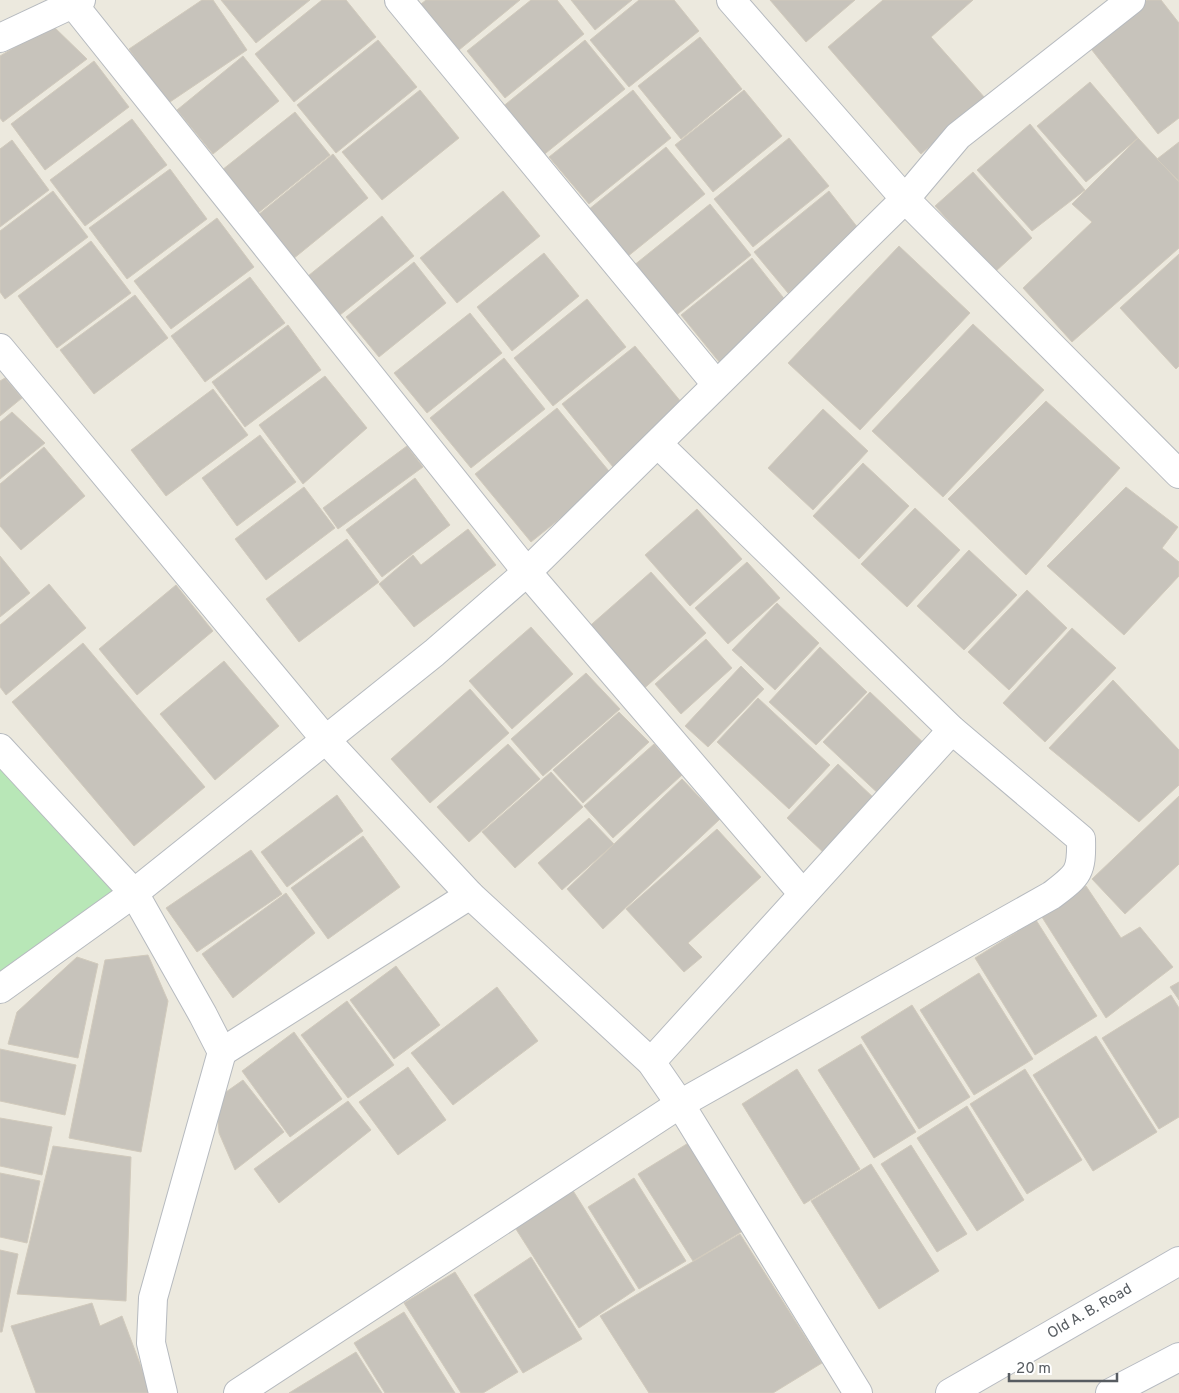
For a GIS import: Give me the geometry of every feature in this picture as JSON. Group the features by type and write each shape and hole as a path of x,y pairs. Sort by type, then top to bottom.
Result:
{"street":[{"path":"399,0 716,384"},
{"path":"731,0 904,199 1179,474"},
{"path":"0,989 134,893 434,653 527,572 904,199 958,136 1132,0"},
{"path":"0,38 77,2 527,572 803,894"},
{"path":"0,348 325,739 470,895 651,1062 680,1104 858,1393"},
{"path":"238,1393 680,1104 1052,895 1075,877 1082,862 1081,839 952,730 658,444"},
{"path":"651,1062 952,730"},
{"path":"0,748 134,893 199,1006 222,1052"},
{"path":"163,1393 151,1343 153,1298 222,1052 470,895"},
{"name":"Old A. B. Road","path":"950,1393 1179,1261"},
{"path":"1110,1393 1179,1357"}],"green space":[{"path":"0,748 134,893 0,989"}],"building":[{"path":"202,0 213,0 247,50 167,104 129,49"},
{"path":"221,0 310,0 256,43"},
{"path":"322,0 346,0 376,37 294,102 255,54"},
{"path":"426,0 520,0 459,50 421,4"},
{"path":"531,0 557,0 584,34 505,98 467,51"},
{"path":"571,0 632,0 595,30"},
{"path":"639,0 674,0 699,31 629,87 590,40"},
{"path":"770,0 855,0 806,42"},
{"path":"883,0 973,0 931,37 985,98 921,154 828,47"},
{"path":"1147,0 1161,0 1179,23 1179,118 1158,134 1088,45"},
{"path":"52,25 87,59 3,122 0,118 0,56"},
{"path":"700,37 742,89 681,139 638,86"},
{"path":"378,40 417,87 336,153 297,105"},
{"path":"585,40 625,89 541,157 501,108"},
{"path":"243,56 279,101 213,154 177,110"},
{"path":"94,61 129,107 45,170 11,124"},
{"path":"1090,82 1138,138 1086,182 1037,126"},
{"path":"420,90 459,138 382,200 342,152"},
{"path":"633,90 671,138 589,204 549,157"},
{"path":"744,90 782,136 713,192 675,145"},
{"path":"295,112 330,155 258,213 222,170"},
{"path":"132,119 167,165 85,226 50,180"},
{"path":"1030,124 1085,190 1032,231 977,170"},
{"path":"789,138 829,186 753,247 714,199"},
{"path":"1138,138 1179,182 1179,248 1072,342 1023,288 1092,222 1072,204"},
{"path":"12,140 49,190 0,227 0,149"},
{"path":"1179,142 1179,181 1157,159"},
{"path":"666,147 705,194 627,257 588,210"},
{"path":"333,154 368,198 293,259 258,215"},
{"path":"170,169 207,219 127,279 89,228"},
{"path":"973,172 1032,238 995,272 935,206"},
{"path":"53,191 88,237 5,299 0,292 0,231"},
{"path":"503,191 540,236 457,303 420,258"},
{"path":"829,191 862,233 788,293 754,252"},
{"path":"710,204 751,255 674,317 633,266"},
{"path":"382,216 414,256 340,315 308,276"},
{"path":"217,218 254,267 171,329 134,281"},
{"path":"91,241 131,293 57,348 18,296"},
{"path":"899,246 970,313 860,430 788,363"},
{"path":"544,253 579,296 512,351 477,307"},
{"path":"1179,254 1179,366 1176,369 1120,308"},
{"path":"752,258 790,306 720,363 681,315"},
{"path":"414,262 446,303 379,357 346,317"},
{"path":"250,277 285,323 205,382 171,336"},
{"path":"135,295 168,338 94,394 60,350"},
{"path":"587,299 626,347 553,406 514,358"},
{"path":"470,313 502,353 427,413 394,373"},
{"path":"973,324 1044,390 943,497 872,431"},
{"path":"288,325 321,370 245,427 212,382"},
{"path":"635,346 686,408 613,467 562,404"},
{"path":"504,358 545,409 471,468 430,418"},
{"path":"325,376 367,428 303,484 259,425"},
{"path":"5,378 22,398 0,416 0,381"},
{"path":"213,389 248,435 166,496 131,450"},
{"path":"1046,401 1120,468 1026,575 948,499"},
{"path":"557,408 613,476 531,542 475,474"},
{"path":"823,409 868,451 813,510 768,468"},
{"path":"12,412 45,443 0,479 0,422"},
{"path":"260,435 296,482 237,526 202,478"},
{"path":"407,446 423,467 338,529 323,508"},
{"path":"44,447 85,496 21,550 0,526 0,484"},
{"path":"863,463 909,506 859,559 813,516"},
{"path":"415,478 450,525 382,577 346,530"},
{"path":"304,487 335,528 266,580 235,539"},
{"path":"1126,487 1178,527 1162,548 1179,562 1179,576 1124,635 1047,566"},
{"path":"915,508 960,550 907,607 861,564"},
{"path":"697,509 742,559 690,606 645,555"},
{"path":"468,529 496,565 414,627 379,584 413,555 421,565"},
{"path":"347,539 379,582 299,642 266,599"},
{"path":"969,550 1017,595 964,650 917,606"},
{"path":"0,556 30,593 0,617"},
{"path":"747,562 780,598 728,644 695,608"},
{"path":"651,572 706,633 639,693 584,631"},
{"path":"49,584 86,628 6,695 0,687 0,625"},
{"path":"176,585 213,631 137,695 99,649"},
{"path":"1027,590 1067,628 1009,690 968,652"},
{"path":"777,603 819,643 775,690 732,650"},
{"path":"531,627 573,674 512,729 469,681"},
{"path":"1072,628 1116,668 1045,742 1003,703"},
{"path":"706,639 732,668 681,714 655,684"},
{"path":"83,643 205,787 134,846 12,702"},
{"path":"820,647 867,692 816,745 769,702"},
{"path":"224,661 279,726 215,780 160,714"},
{"path":"741,666 764,689 708,747 685,726"},
{"path":"586,673 620,709 543,776 511,739"},
{"path":"1113,680 1179,750 1179,785 1139,822 1049,748"},
{"path":"470,689 509,733 430,803 391,759"},
{"path":"870,692 929,748 882,797 823,742"},
{"path":"758,698 830,765 789,809 717,742"},
{"path":"619,712 649,742 583,803 553,770"},
{"path":"508,744 540,779 469,842 437,807"},
{"path":"654,744 682,775 613,838 584,806"},
{"path":"838,764 876,800 825,854 787,818"},
{"path":"551,772 583,807 515,868 482,832"},
{"path":"682,779 720,819 603,929 567,889"},
{"path":"337,795 363,831 287,887 261,852"},
{"path":"1179,796 1179,864 1125,914 1092,879"},
{"path":"589,818 614,844 562,890 538,863"},
{"path":"717,829 761,877 688,943 702,957 684,972 626,909"},
{"path":"363,836 400,887 328,939 291,888"},
{"path":"251,850 282,894 197,952 166,908"},
{"path":"1086,886 1121,938 1140,927 1173,967 1106,1018 1040,914"},
{"path":"286,893 315,933 233,998 202,954"},
{"path":"1036,920 1097,1016 1035,1055 975,958"},
{"path":"148,955 168,1001 141,1152 69,1138 105,960"},
{"path":"77,957 98,964 78,1058 8,1044 17,1012"},
{"path":"396,966 440,1025 394,1059 350,1000"},
{"path":"979,973 1033,1059 974,1095 920,1010"},
{"path":"1179,982 1179,1000 1170,987"},
{"path":"497,987 538,1041 453,1105 411,1053"},
{"path":"1171,995 1179,1008 1179,1117 1159,1129 1102,1038"},
{"path":"347,1001 394,1065 348,1098 301,1035"},
{"path":"912,1005 970,1097 919,1129 861,1037"},
{"path":"294,1032 342,1099 290,1137 242,1071"},
{"path":"1096,1036 1157,1132 1093,1171 1033,1075"},
{"path":"861,1044 916,1132 874,1158 818,1070"},
{"path":"0,1049 76,1065 65,1115 0,1101"},
{"path":"408,1067 446,1120 398,1155 359,1102"},
{"path":"797,1069 860,1169 804,1204 742,1104"},
{"path":"1025,1069 1082,1160 1027,1194 970,1104"},
{"path":"243,1080 284,1132 235,1170 219,1133 216,1099"},
{"path":"348,1101 371,1130 279,1203 254,1169"},
{"path":"967,1106 1024,1200 977,1231 917,1138"},
{"path":"0,1118 52,1127 42,1175 0,1166"},
{"path":"690,1142 746,1229 693,1261 638,1174"},
{"path":"911,1145 967,1234 937,1252 881,1164"},
{"path":"53,1146 131,1157 126,1301 17,1294"},
{"path":"871,1164 939,1271 879,1309 811,1201"},
{"path":"0,1173 40,1181 27,1243 0,1237"},
{"path":"634,1178 686,1261 639,1289 588,1207"},
{"path":"572,1189 635,1290 579,1328 514,1226"},
{"path":"740,1234 822,1363 773,1393 649,1393 600,1316"},
{"path":"0,1250 18,1254 2,1332 0,1332"},
{"path":"531,1257 582,1339 523,1373 474,1295"},
{"path":"455,1272 518,1372 483,1393 461,1393 404,1303"},
{"path":"92,1303 100,1326 122,1316 151,1393 36,1393 11,1326"},
{"path":"404,1312 455,1393 385,1393 354,1343"},
{"path":"356,1352 382,1393 289,1393"}]}
